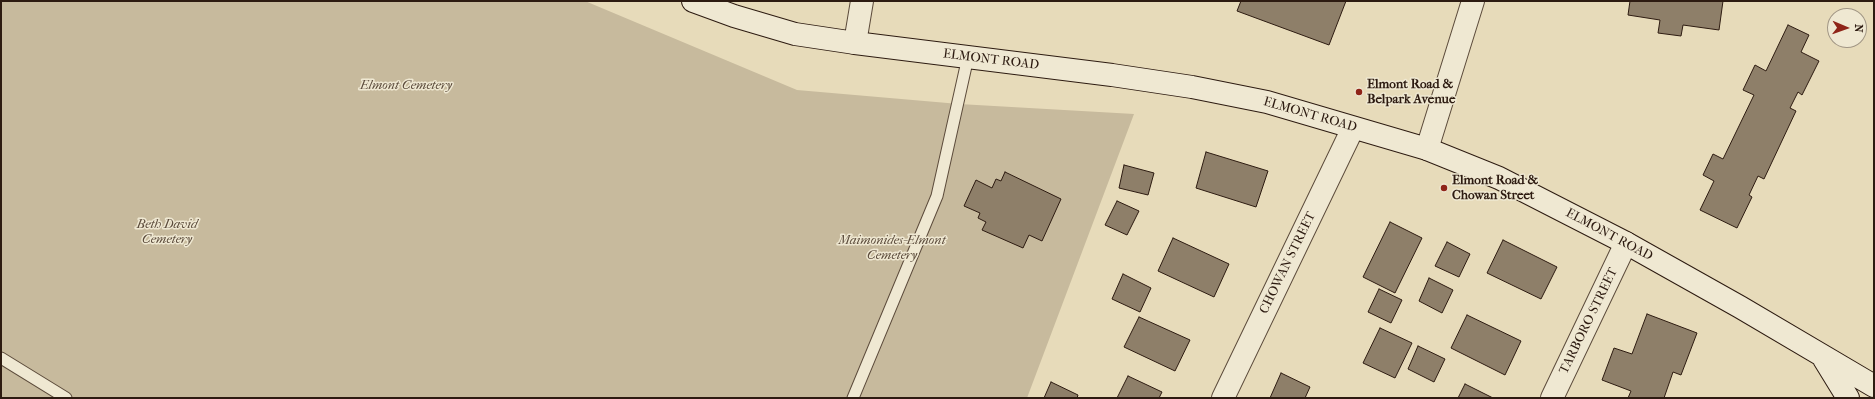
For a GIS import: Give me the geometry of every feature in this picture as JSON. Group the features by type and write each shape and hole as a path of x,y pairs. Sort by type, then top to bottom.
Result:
{"main road":[{"name":"ELMONT ROAD","path":"693,1 734,16 795,34 855,43 1112,75 1192,87 1267,102 1427,149 1498,178 1626,243 1740,307 1824,358 1874,386"},
{"path":"855,43 862,1"},
{"path":"1427,149 1473,1"},
{"name":"CHOWAN STREET","path":"1223,398 1352,128"},
{"name":"TARBORO STREET","path":"1552,398 1626,243"},
{"path":"1824,358 1848,398"}],"lane":[{"path":"853,398 937,196 959,104 968,57"},
{"path":"2,360 66,398"}],"green space":[{"name":"Beth David Cemetery","path":"1,1 585,1 797,90 959,104 1134,114 1027,398 1,398"}],"building":[{"path":"1241,1 1346,1 1329,45 1237,11"},
{"path":"1630,1 1723,1 1719,30 1683,25 1681,36 1658,33 1660,20 1628,15"},
{"path":"1788,25 1809,35 1801,52 1819,61 1802,95 1798,92 1790,108 1796,111 1764,179 1758,176 1749,195 1752,197 1737,228 1700,210 1714,181 1703,175 1713,154 1723,159 1754,95 1743,90 1755,65 1766,71"},
{"path":"1206,152 1268,171 1256,207 1196,188"},
{"path":"1124,165 1154,173 1148,195 1119,188"},
{"path":"1005,172 1061,199 1042,241 1029,235 1023,248 982,230 986,222 978,218 980,213 964,206 976,180 992,188 996,179 1001,181"},
{"path":"1117,201 1139,211 1127,235 1105,225"},
{"path":"1390,222 1422,238 1395,293 1363,277"},
{"path":"1173,238 1229,264 1214,297 1158,271"},
{"path":"1503,240 1557,267 1541,299 1487,273"},
{"path":"1447,242 1470,254 1459,277 1435,266"},
{"path":"1123,274 1151,288 1140,312 1112,299"},
{"path":"1429,278 1453,290 1442,313 1419,301"},
{"path":"1379,289 1402,300 1391,323 1368,312"},
{"path":"1647,314 1697,333 1681,375 1673,372 1664,398 1628,398 1631,391 1602,380 1614,348 1632,354"},
{"path":"1467,315 1521,341 1505,375 1451,348"},
{"path":"1139,317 1190,340 1175,371 1124,347"},
{"path":"1380,328 1412,343 1395,378 1363,363"},
{"path":"1418,346 1445,359 1434,382 1408,369"},
{"path":"1281,373 1310,387 1305,398 1270,398"},
{"path":"1128,376 1162,392 1159,398 1117,398"},
{"path":"1051,382 1078,395 1077,398 1044,398"},
{"path":"1465,384 1493,398 1458,398"}],"place":[{"name":"Elmont Road & Belpark Avenue","path":"1359,92"},
{"name":"Elmont Road & Chowan Street","path":"1444,188"}],"park label":[{"name":"Elmont Cemetery","path":"406,86"},
{"name":"Maimonides-Elmont Cemetery","path":"892,248"}]}
